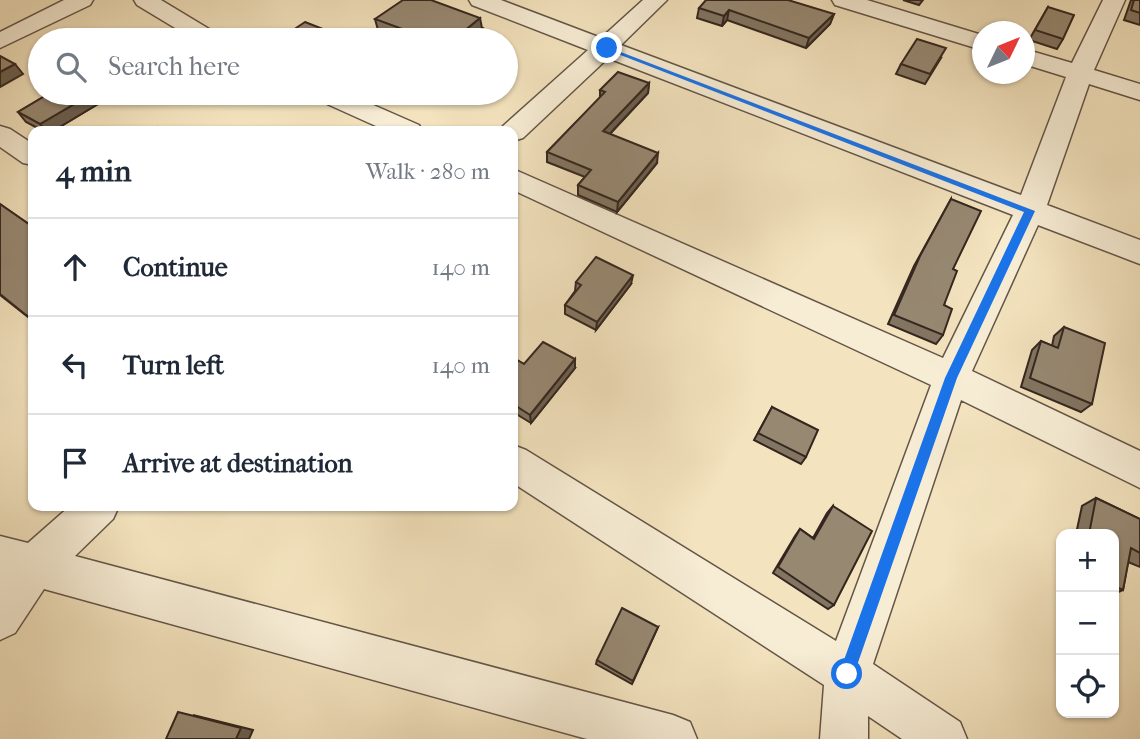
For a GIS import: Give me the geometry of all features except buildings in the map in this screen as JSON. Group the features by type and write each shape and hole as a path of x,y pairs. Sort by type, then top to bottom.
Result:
{"street":[{"path":"0,41 82,0"},
{"path":"145,0 191,28"},
{"path":"480,0 1140,252"},
{"path":"518,128 656,0"},
{"path":"843,0 972,40"},
{"path":"844,739 847,674 951,378 1030,211 1080,73 1114,0"},
{"path":"1035,59 1140,92"},
{"path":"352,105 398,126"},
{"path":"0,135 28,153"},
{"path":"518,181 951,378 1140,470"},
{"path":"518,465 847,674 943,739"},
{"path":"0,618 17,561 92,511"},
{"path":"17,561 673,739"}],"route":[{"path":"607,48 1030,211 951,378 847,674"}]}
